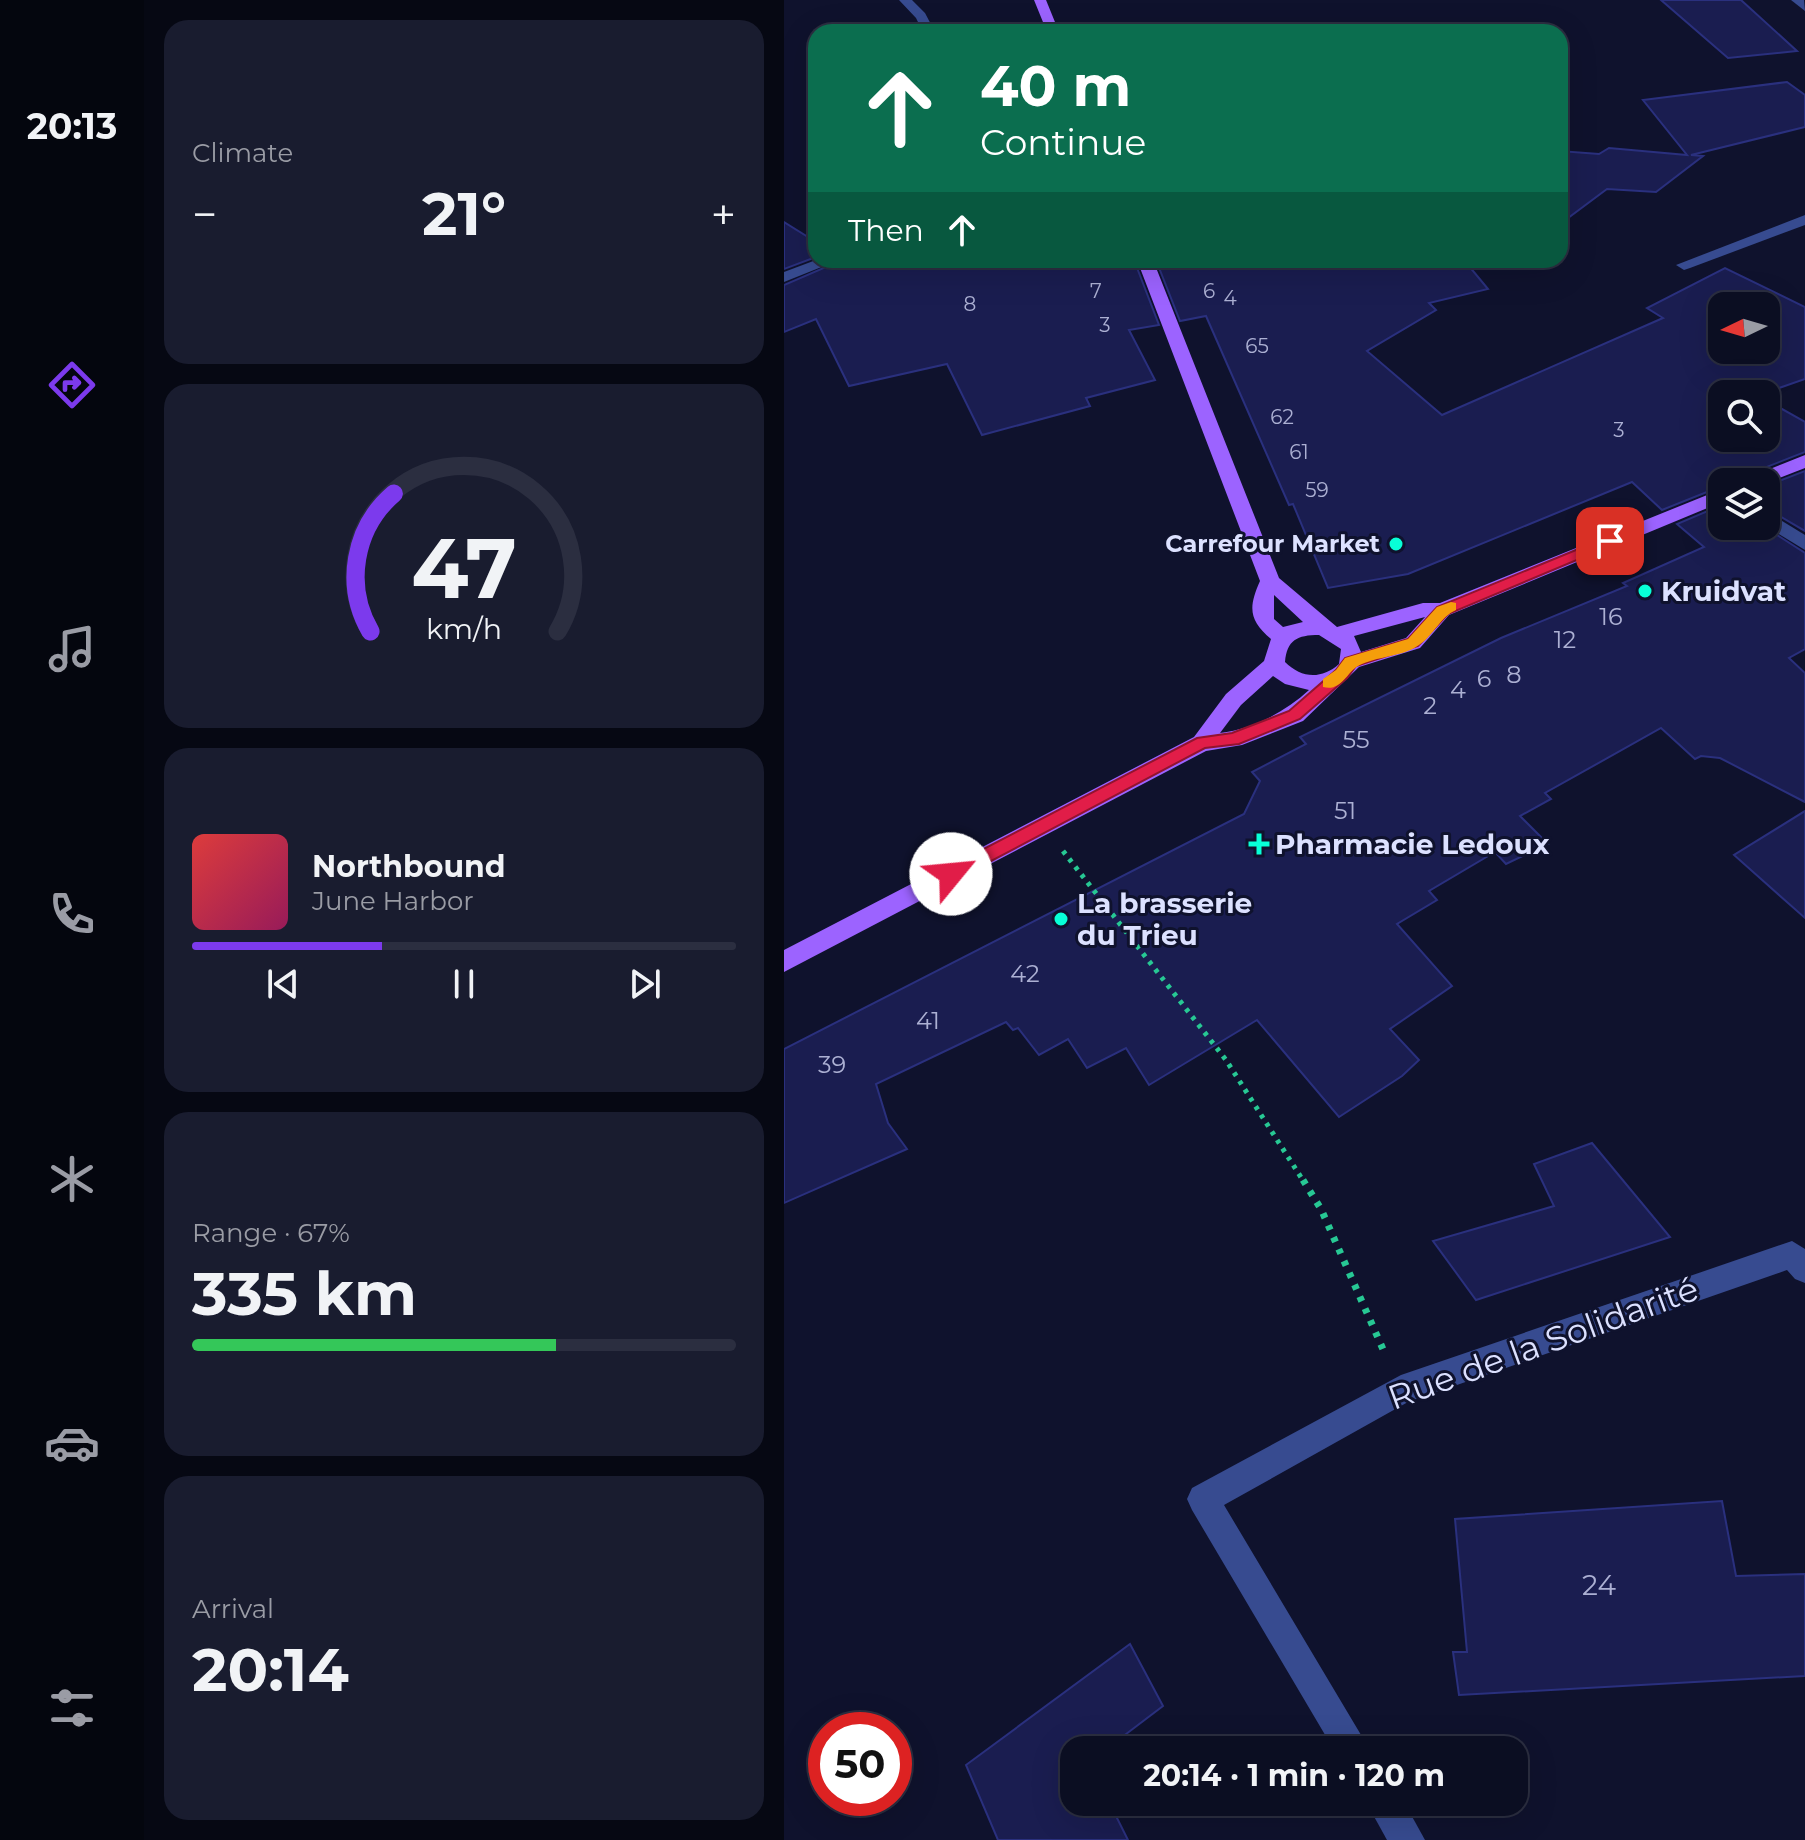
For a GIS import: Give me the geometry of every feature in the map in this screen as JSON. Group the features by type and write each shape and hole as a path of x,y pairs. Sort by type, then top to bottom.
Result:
{"main road":[{"path":"1040,0 1050,24"},
{"path":"1148,268 1270,581 1351,649 1351,662"},
{"path":"1780,471 1805,461"},
{"path":"1274,664 1275,649 1281,637 1302,628 1330,631 1423,610 1442,610 1708,501"},
{"path":"1270,581 1262,599 1264,622 1281,637"},
{"path":"784,962 1202,743 1234,739 1295,715 1331,680 1342,674 1351,662 1413,643 1442,610"},
{"path":"1274,664 1291,679 1304,683 1331,680"},
{"path":"1202,743 1215,720 1258,675 1274,664"}],"street":[{"path":"905,0 925,24"},
{"path":"1797,0 1805,7"},
{"path":"1684,265 1805,220"},
{"path":"784,277 809,268"},
{"path":"1780,527 1805,544"},
{"name":"Rue de la Solidarité","path":"1345,1736 1203,1499 1401,1390 1792,1255 1805,1269"},
{"path":"1392,1816 1407,1840"}],"path":[{"path":"1043,825 1226,1060 1312,1195 1401,1390"}],"building":[{"path":"1661,0 1741,0 1797,51 1728,58"},
{"path":"1787,82 1805,95 1805,127 1691,155 1703,156 1656,192 1607,189 1568,218 1568,152 1599,154 1609,148 1687,155 1643,100"},
{"path":"784,222 808,237 808,260 784,269"},
{"path":"823,268 1137,268 1159,325 1129,330 1155,380 1086,398 1090,406 982,435 947,364 849,386 816,319 784,332 784,285"},
{"path":"1159,268 1471,268 1488,289 1429,303 1436,310 1367,351 1442,415 1663,318 1647,308 1725,268 1774,292 1708,292 1708,364 1780,364 1780,295 1805,307 1805,379 1780,388 1780,380 1708,380 1708,452 1780,452 1780,408 1805,422 1805,452 1764,468 1708,468 1708,492 1662,510 1632,482 1408,574 1328,588 1293,504 1289,505 1206,316 1180,321"},
{"path":"1805,471 1805,531 1780,516 1780,481"},
{"path":"1708,511 1708,540 1780,540 1780,537 1805,553 1805,649 1789,658 1805,673 1805,802 1720,758 1701,756 1695,759 1661,728 1545,793 1551,799 1520,816 1548,844 1506,864 1495,852 1429,891 1437,900 1397,924 1452,986 1390,1029 1419,1060 1402,1076 1339,1117 1257,1020 1149,1085 1126,1048 1087,1068 1068,1039 1039,1055 1018,1028 1013,1030 1006,1022 876,1084 888,1123 907,1149 784,1203 784,1049 1244,814 1260,781 1252,772 1306,744 1300,737 1501,638 1627,586 1623,583 1704,547 1677,524"},
{"path":"1805,811 1805,918 1734,855"},
{"path":"1592,1143 1670,1237 1476,1300 1433,1241 1554,1206 1534,1164"},
{"path":"1722,1501 1736,1576 1805,1574 1805,1676 1459,1695 1453,1652 1467,1652 1455,1519"},
{"path":"1130,1644 1163,1706 1123,1736 1060,1736 1060,1816 1116,1816 1128,1840 998,1840 966,1765"}],"slow traffic":[{"path":"1328,683 1342,674 1351,662 1413,643 1442,610 1451,607"}],"place":[{"name":"Carrefour Market","path":"1396,544"},
{"name":"Kruidvat","path":"1645,591"},
{"name":"Pharmacie Ledoux","path":"1259,844"},
{"name":"La brasserie du Trieu","path":"1061,919"}],"route":[{"path":"951,874 1202,743 1234,739 1295,715 1331,680 1342,674 1351,662 1413,643 1442,610 1610,541"}]}
